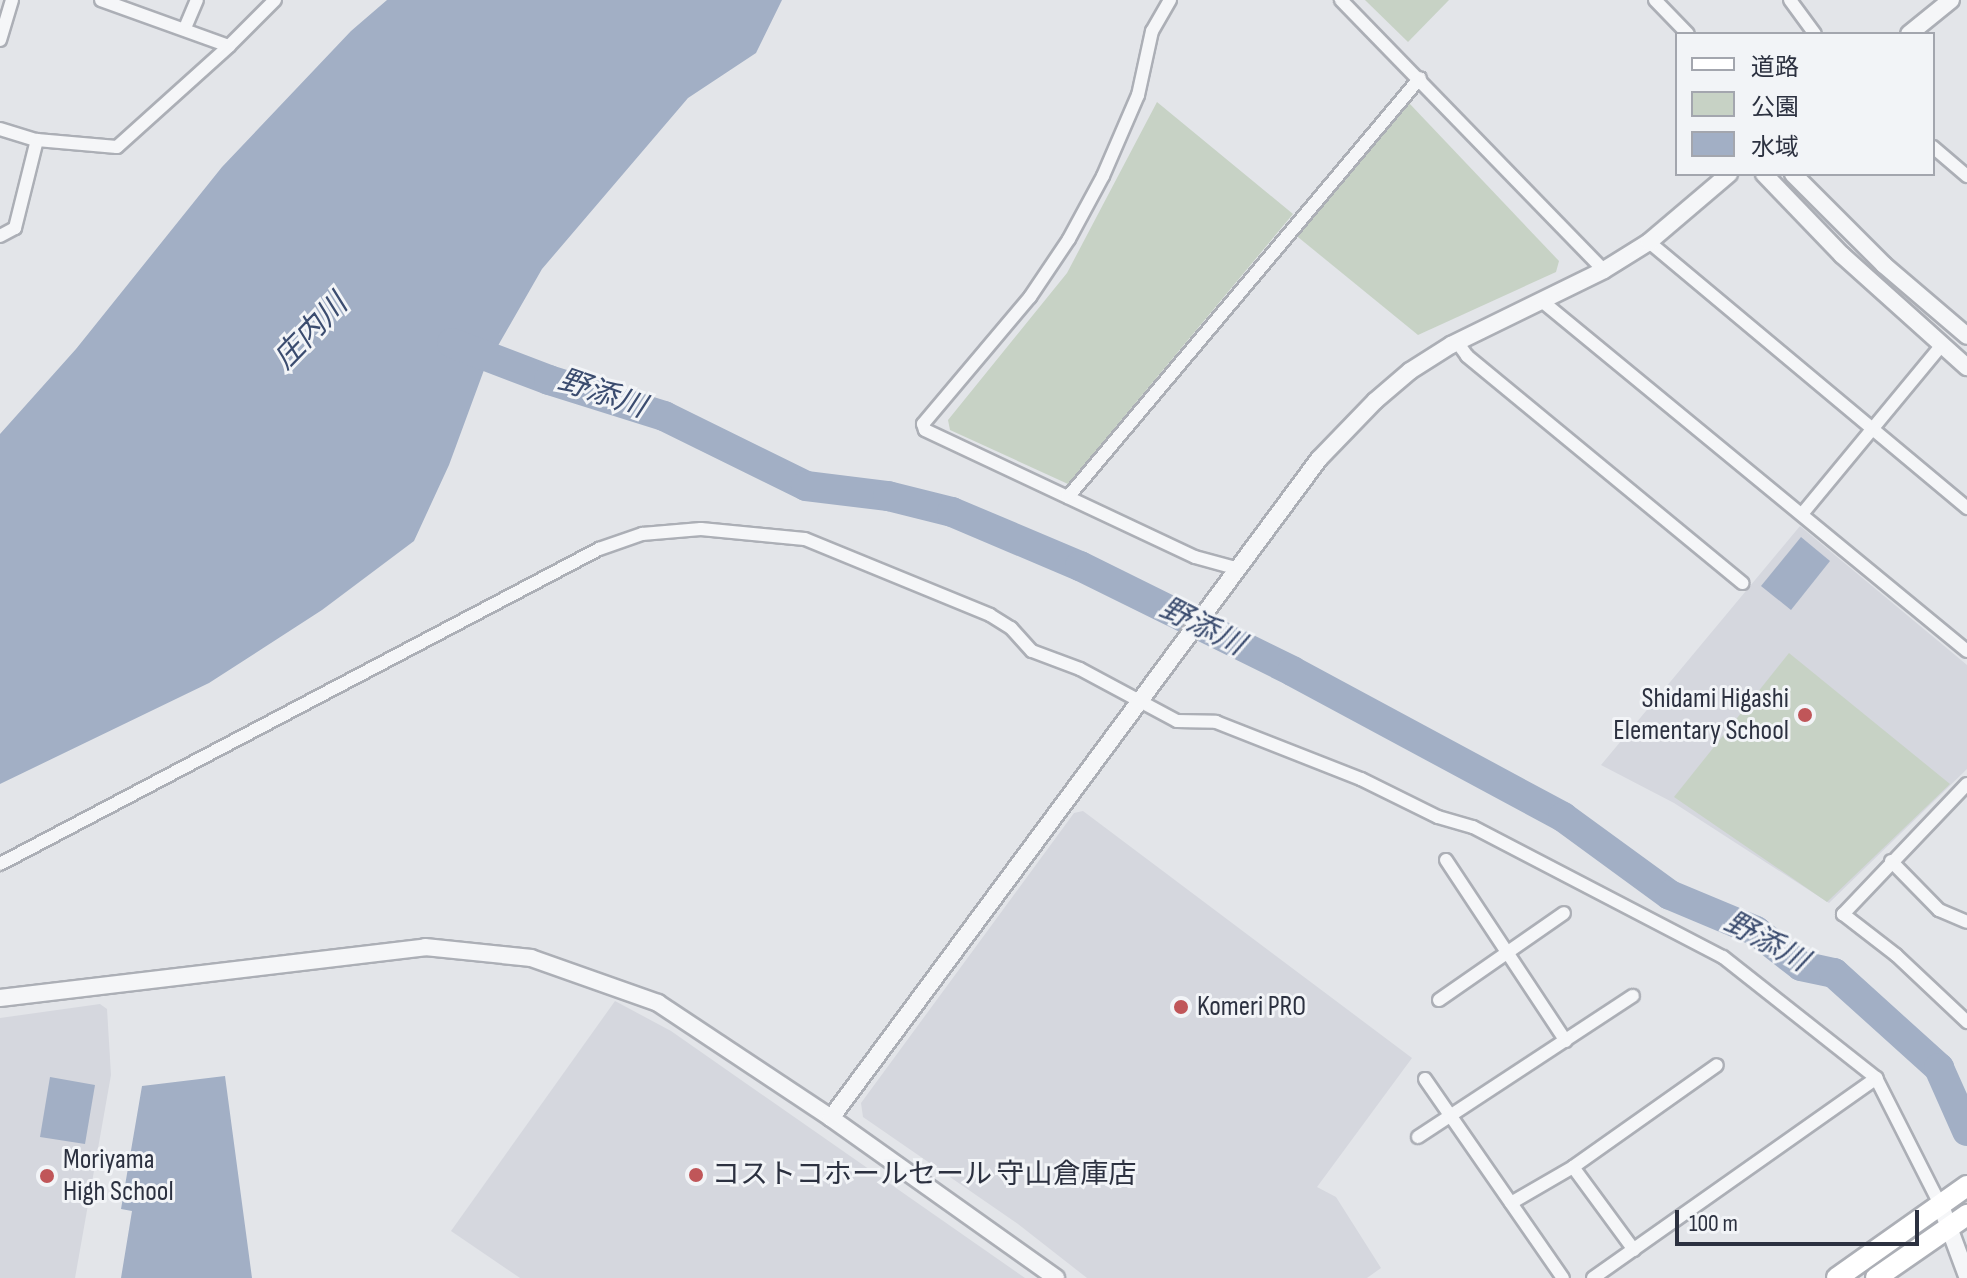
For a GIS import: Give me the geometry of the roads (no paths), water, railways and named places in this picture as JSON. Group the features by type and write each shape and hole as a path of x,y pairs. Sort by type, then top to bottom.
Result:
{"main road":[{"path":"1837,1278 1964,1188"},
{"path":"1876,1278 1959,1221"}],"street":[{"path":"0,40 12,0"},
{"path":"101,0 229,46"},
{"path":"185,28 197,0"},
{"path":"0,129 37,140 117,147 275,0"},
{"path":"1170,0 1152,31 1138,95 1103,176 1069,239 1030,297 923,424 925,430 1195,557 1239,569"},
{"path":"1341,0 1604,270"},
{"path":"1655,0 1686,32"},
{"path":"1790,0 1812,32"},
{"path":"1911,32 1951,0"},
{"path":"1068,497 1420,78"},
{"path":"0,236 15,228 37,140"},
{"path":"1935,148 1965,171"},
{"path":"831,1118 1319,459 1375,401 1410,371 1457,342 1604,270 1649,242 1727,176"},
{"path":"1766,176 1842,255 1967,367"},
{"path":"1795,176 1884,265 1964,327"},
{"path":"1649,242 1967,508"},
{"path":"1543,302 1967,651"},
{"path":"1457,342 1467,356 1742,583"},
{"path":"1802,514 1941,346"},
{"path":"0,864 599,549 642,534 701,529 805,539 990,615 1011,628 1032,651 1080,669 1177,721 1216,722 1361,779 1438,817 1473,827 1723,957 1876,1078 1941,1206 1959,1221 1967,1276"},
{"path":"1967,784 1846,908 1843,917 1896,955 1967,1022"},
{"path":"1446,860 1566,1041"},
{"path":"1891,861 1939,910 1967,922"},
{"path":"1439,1000 1564,913"},
{"path":"0,998 425,947 531,958 658,1003 831,1118 1056,1278"},
{"path":"1418,1137 1633,996"},
{"path":"1511,1203 1573,1167 1717,1065"},
{"path":"1593,1278 1876,1078"},
{"path":"1425,1079 1563,1278"},
{"path":"1573,1167 1634,1250"}],"water":[{"name":"庄内川","path":"387,0 782,0 756,53 688,98 542,269 484,370 449,465 414,541 322,610 209,683 0,784 0,434 76,349 222,167 351,31"},
{"path":"1801,537 1830,561 1791,610 1761,586"},
{"path":"225,1076 252,1278 121,1278 132,1211 121,1209 142,1086"},
{"path":"50,1077 95,1085 85,1144 40,1137"}],"waterway":[{"name":"野添川","path":"452,343 549,380 664,416 806,486 888,496 952,512 1080,566 1292,671 1563,817 1670,895 1756,931 1801,966 1834,973 1939,1068 1967,1131"}],"place":[{"name":"Shidami Higashi Elementary School","path":"1805,715"},
{"name":"Komeri PRO","path":"1181,1007"},
{"name":"コストコホールセール 守山倉庫店","path":"696,1175"},
{"name":"Moriyama High School","path":"47,1176"}]}
